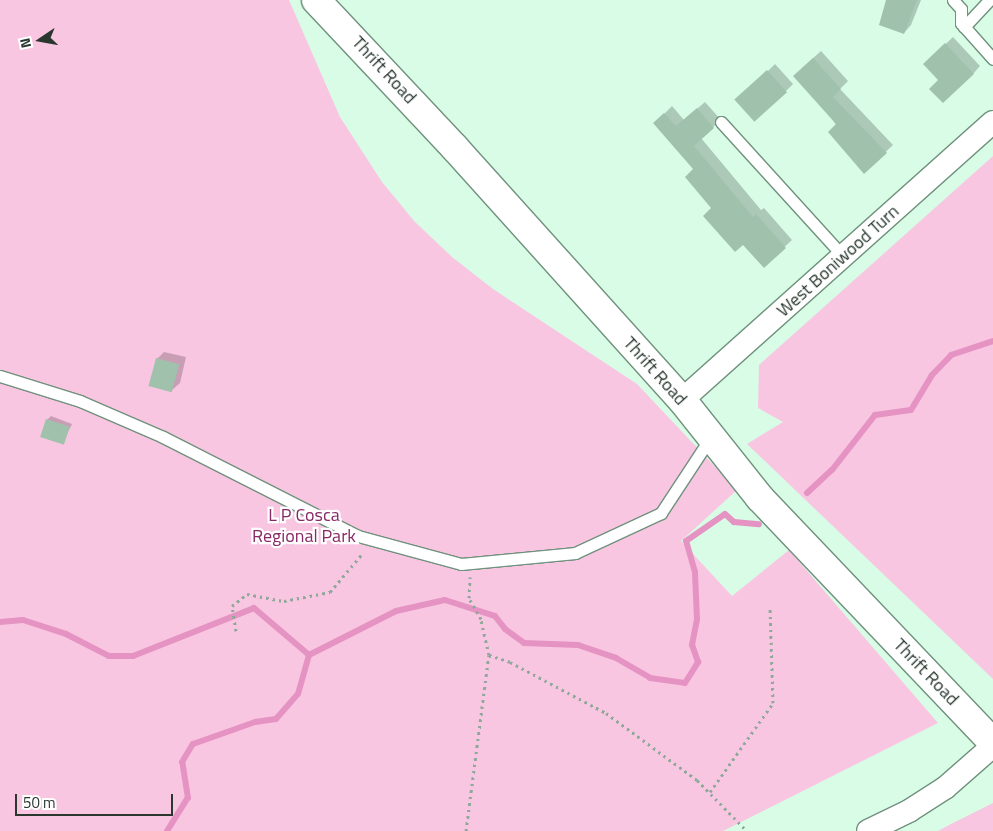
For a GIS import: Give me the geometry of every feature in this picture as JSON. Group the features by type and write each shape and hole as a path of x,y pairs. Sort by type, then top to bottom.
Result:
{"street":[{"name":"Thrift Road","path":"316,0 417,106 682,400 760,498 993,744"},
{"name":"West Boniwood Turn","path":"682,400 993,122"},
{"path":"868,831 909,811 945,788 993,744"}],"lane":[{"path":"953,0 961,9 964,27 993,59"},
{"path":"964,27 989,0"},
{"path":"721,122 844,257"},
{"path":"0,376 80,401 155,434 358,536 461,564 575,553 661,514 711,437"}],"path":[{"path":"236,631 232,606 247,594 284,601 330,592 359,560 372,539"},
{"path":"466,831 489,655 481,619 469,598"},
{"path":"710,792 773,703 770,607"},
{"path":"489,655 510,662 606,712 710,792 748,831"}],"green space":[{"name":"L P Cosca Regional Park","path":"0,0 289,0 340,117 382,182 415,222 452,257 493,289 637,384 737,490 681,541 732,596 789,550 938,723 723,831 0,831"},
{"path":"993,156 993,679 747,444 783,422 758,408 759,365"},
{"path":"993,803 993,831 938,831 949,825"}],"building":[{"path":"886,0 917,0 904,34 879,25"},
{"path":"945,43 974,74 943,103 929,89 938,80 923,64"},
{"path":"813,58 841,89 833,97 887,153 864,174 828,132 836,124 793,76"},
{"path":"767,70 787,92 754,122 734,99"},
{"path":"697,108 714,128 694,146 753,217 756,214 786,248 764,268 743,245 735,252 703,216 711,208 685,177 693,169 653,123 664,113 676,126"},
{"path":"156,358 179,364 172,392 148,386"},
{"path":"46,419 70,427 64,445 40,437"}],"waterway":[{"path":"807,493 832,470 875,415 911,410 932,375 951,355 993,341"},
{"path":"0,622 23,620 66,634 109,656 133,656 254,608 309,655 396,611 445,600 495,616 505,629 524,643 578,645 616,658 650,678 685,683 698,662 692,645 697,620 695,572 686,541 725,514 734,522 759,524"},
{"path":"167,831 188,798 182,762 193,744 255,722 276,719 298,694 309,655"}]}
